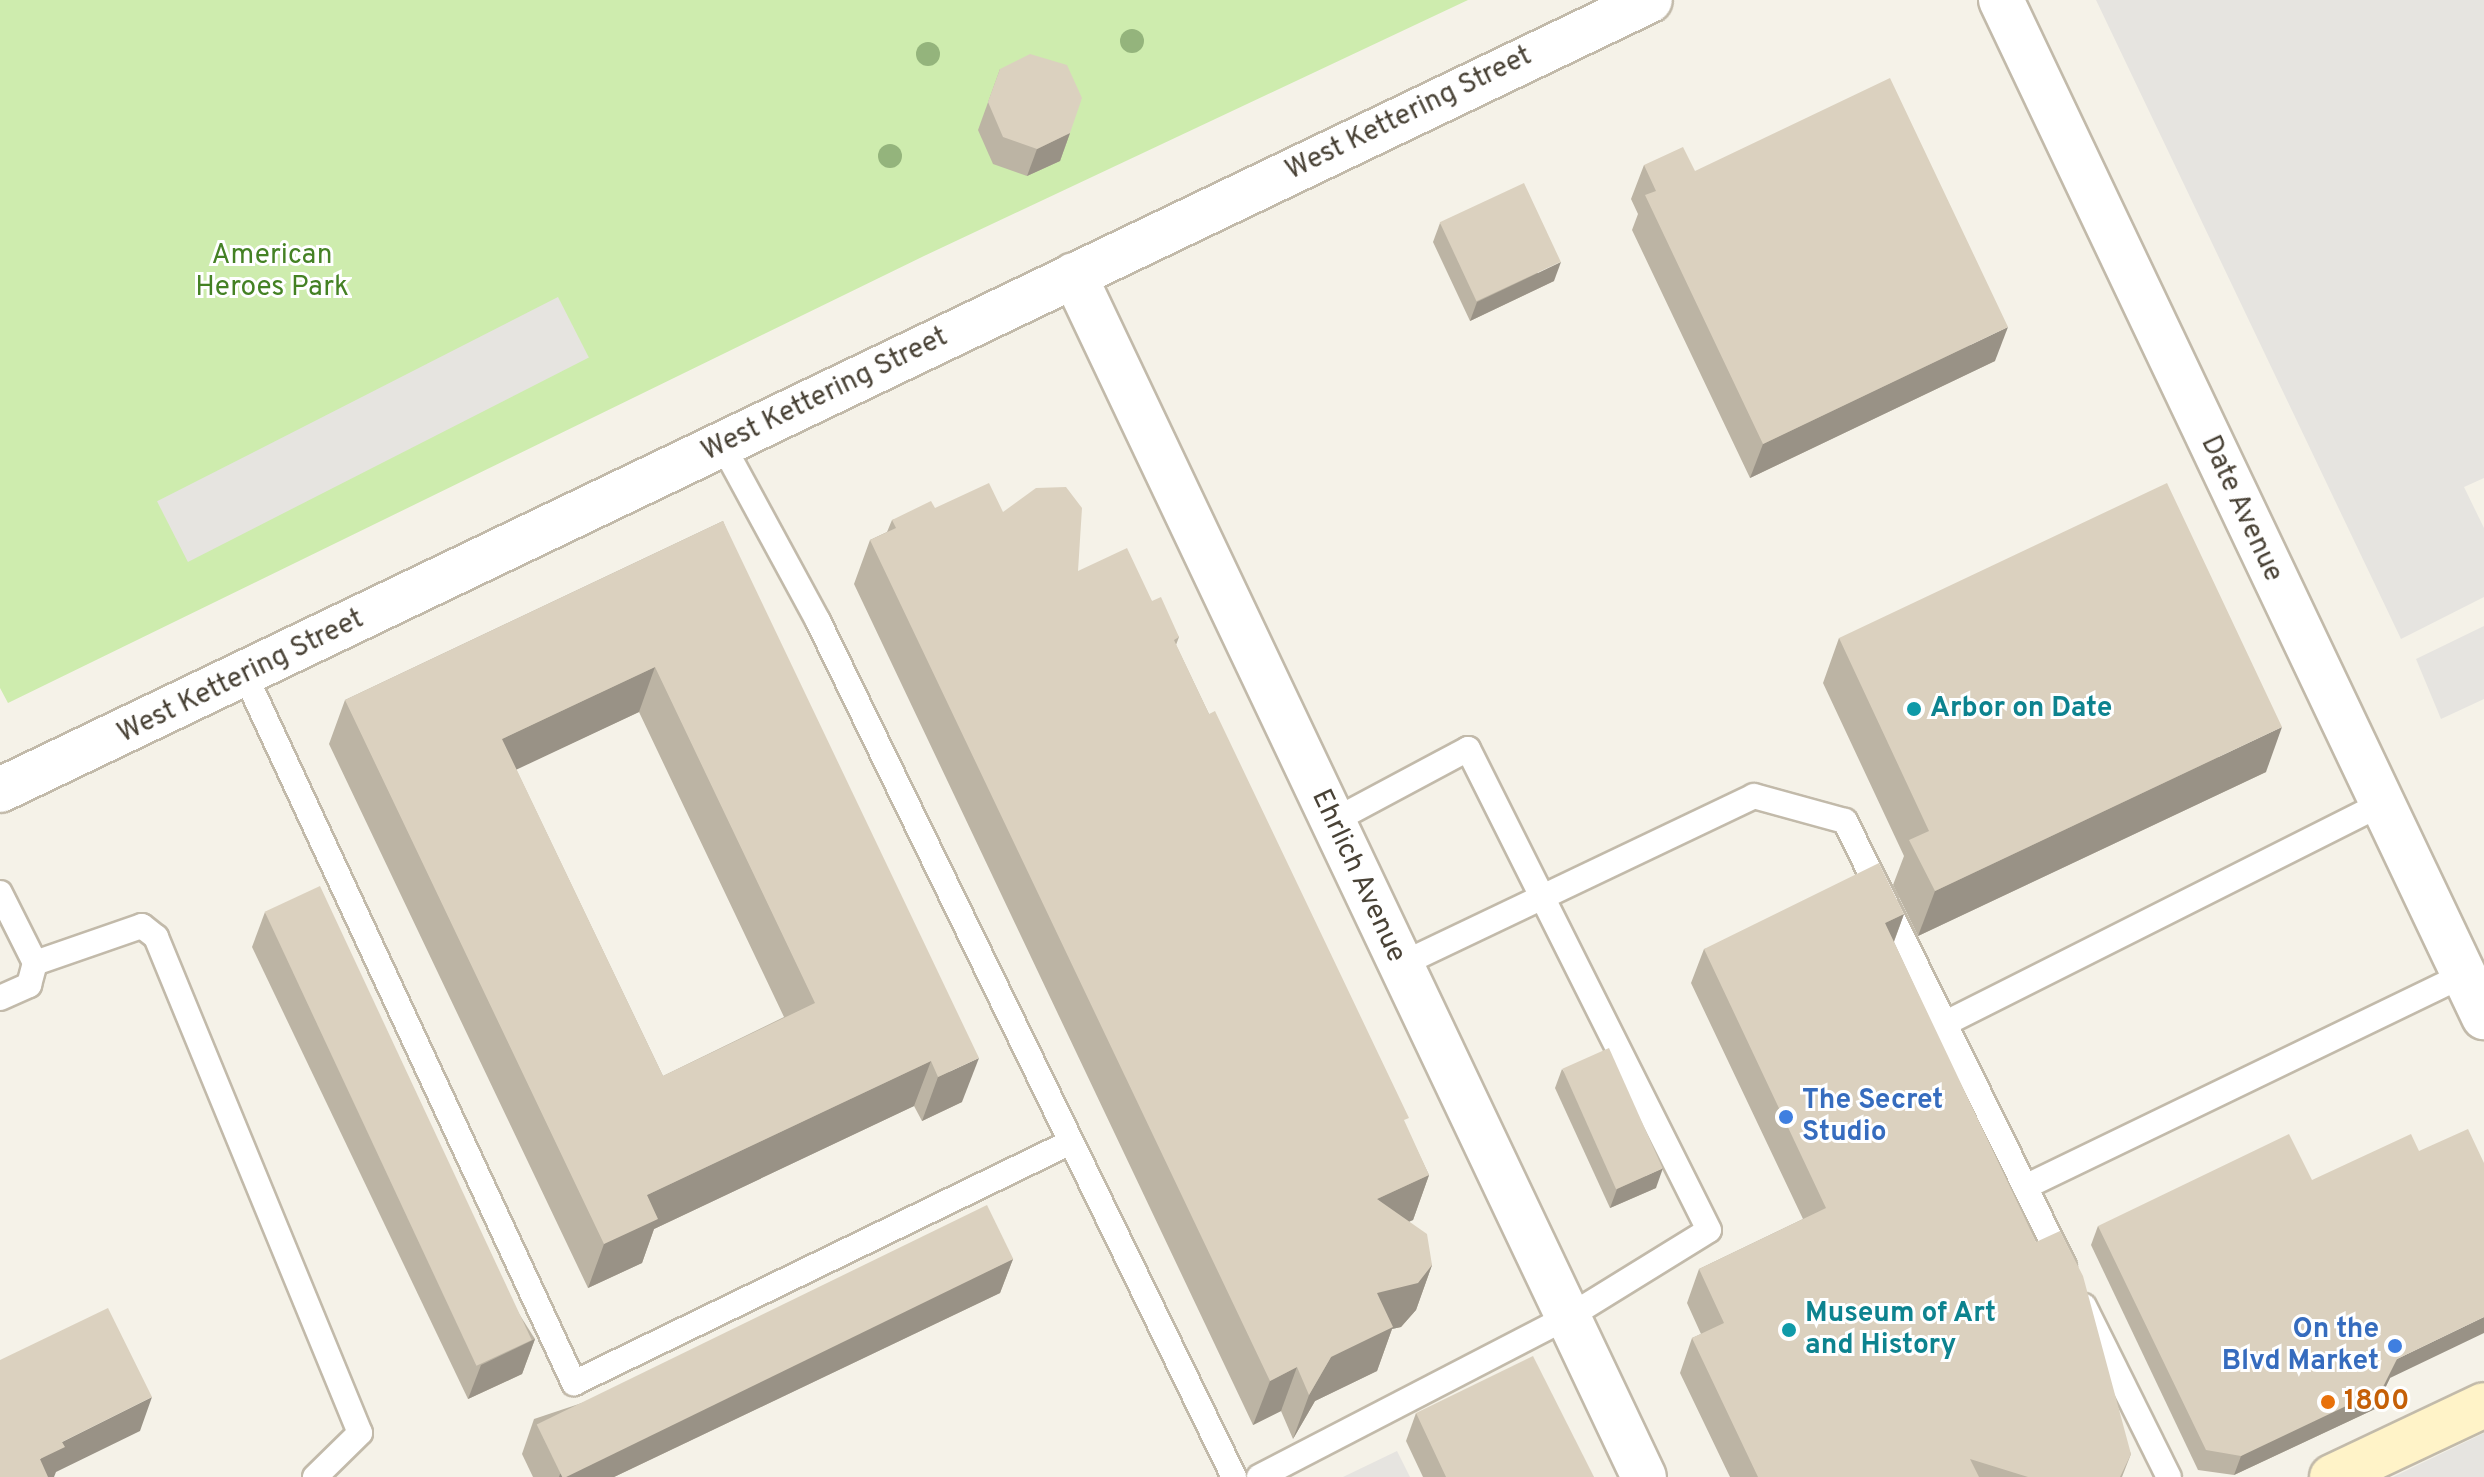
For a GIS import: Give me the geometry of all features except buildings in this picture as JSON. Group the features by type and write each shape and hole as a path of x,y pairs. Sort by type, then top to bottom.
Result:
{"street":[{"name":"West Kettering Street","path":"0,790 1650,0"},
{"name":"Date Avenue","path":"2001,0 2484,1017"},
{"name":"Ehrlich Avenue","path":"1074,275 1644,1477"},
{"path":"2332,1477 2484,1405"}],"lane":[{"path":"722,444 818,621 1069,1143 1234,1477"},
{"path":"245,675 574,1383 1069,1143"},
{"path":"1259,1477 1570,1316 1709,1230 1468,749 1333,821"},
{"path":"1400,965 1754,796 1845,821 2169,1477"},
{"path":"1944,1024 2382,804"},
{"path":"0,893 35,963 29,985 0,998"},
{"path":"35,963 142,926 156,937 360,1433 315,1477"},
{"path":"2025,1187 2464,975"}],"green space":[{"name":"American Heroes Park","path":"0,0 1468,0 924,256 8,703 0,688"}],"shaded area":[{"path":"2096,0 2484,0 2484,478 2464,487 2484,528 2484,597 2401,639"},
{"path":"558,297 589,358 188,562 157,501"},
{"path":"2484,626 2484,699 2441,719 2416,659"},
{"path":"2484,1433 2484,1477 2393,1477"},
{"path":"1397,1451 1410,1477 1343,1477"}],"place":[{"name":"Arbor on Date","path":"1914,709"},
{"name":"The Secret Studio","path":"1786,1117"},
{"name":"Museum of Art and History","path":"1789,1330"},
{"name":"On the Blvd Market","path":"2395,1346"},
{"name":"1800","path":"2328,1402"}]}
